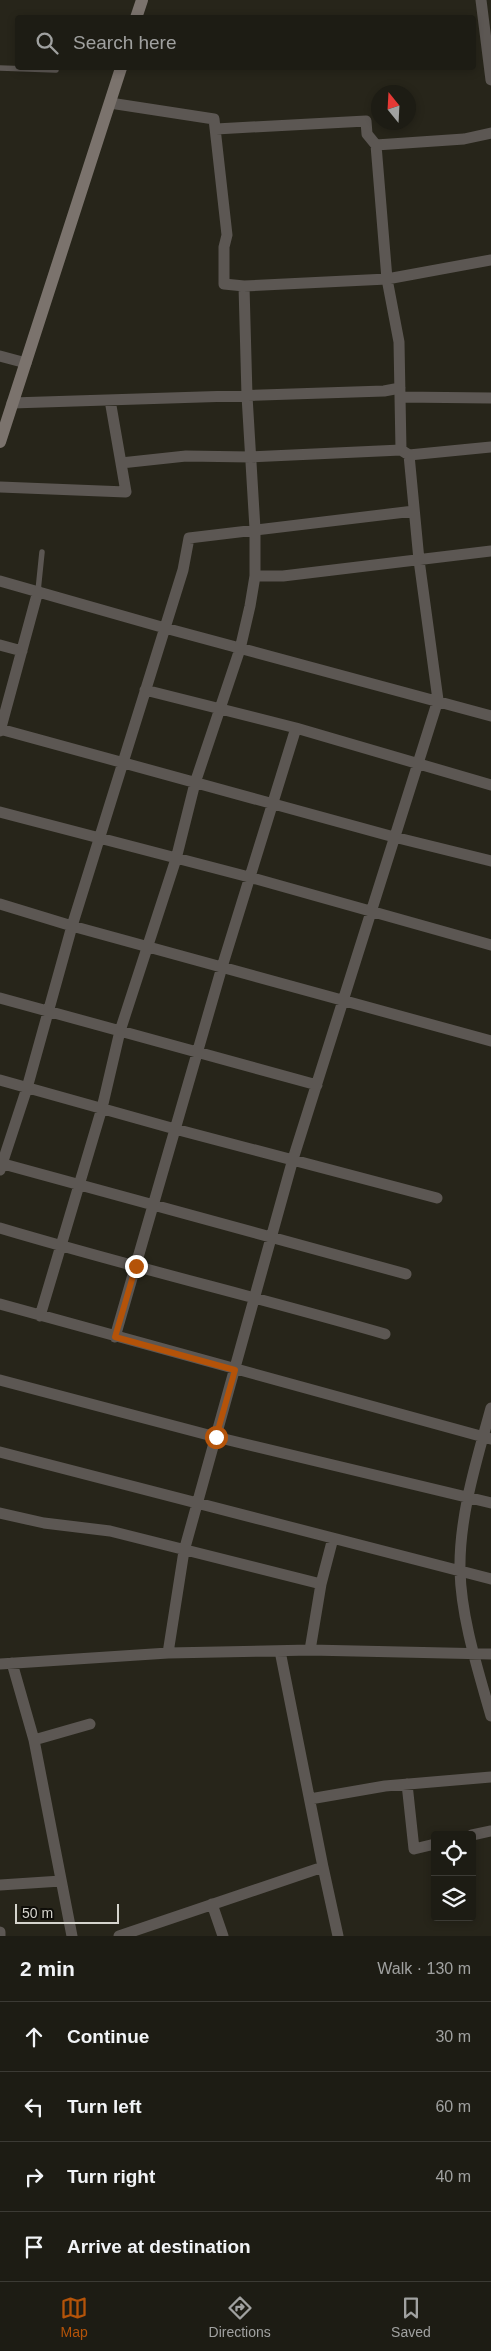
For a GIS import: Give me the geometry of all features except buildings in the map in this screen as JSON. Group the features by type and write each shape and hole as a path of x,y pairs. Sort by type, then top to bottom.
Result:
{"street":[{"path":"137,15 142,0"},
{"path":"481,0 487,16 491,80"},
{"path":"0,442 120,70"},
{"path":"110,103 214,119 227,235 224,247 224,284 244,286 387,279 491,260"},
{"path":"168,1653 184,1551 293,1159 345,1000 438,700 405,453 400,393 399,342 387,279 376,146 367,134 366,120 216,129"},
{"path":"376,146 464,139 491,133"},
{"path":"40,1316 102,1108 120,1031 146,946 176,859 195,783 240,649 255,576 255,529 247,396 244,286"},
{"path":"0,356 26,363"},
{"path":"12,403 400,393 491,398"},
{"path":"0,487 126,492 110,400"},
{"path":"121,463 186,456 250,457 405,453 491,447"},
{"path":"406,1274 79,1184 1,1166 27,1088 72,926 166,628 183,570 189,538 414,511"},
{"path":"255,576 282,576 491,552"},
{"path":"0,581 240,649 438,700 491,716"},
{"path":"38,591 0,730 394,837 491,861"},
{"path":"0,645 22,651"},
{"path":"146,690 296,728 491,785"},
{"path":"115,1337 222,967 296,728"},
{"path":"0,812 249,877 491,945"},
{"path":"0,904 72,926 491,1040"},
{"path":"0,998 48,1013 318,1085"},
{"path":"0,1080 175,1129 437,1198"},
{"path":"0,1228 136,1266 256,1296 385,1334"},
{"path":"0,1304 487,1438"},
{"path":"0,1380 216,1437 491,1503"},
{"path":"491,1408 487,1438 469,1498 462,1539 460,1571 474,1653 491,1716"},
{"path":"0,1452 491,1578"},
{"path":"0,1513 44,1523 110,1531 321,1584"},
{"path":"310,1650 321,1584 333,1538"},
{"path":"0,1664 168,1653 310,1650 491,1654"},
{"path":"280,1651 338,1936"},
{"path":"12,1663 34,1740 72,1936"},
{"path":"34,1740 90,1724"},
{"path":"310,1799 407,1784 491,1777"},
{"path":"407,1784 414,1849 431,1845"},
{"path":"476,1834 491,1831"},
{"path":"120,1936 323,1867"},
{"path":"0,1885 61,1881"},
{"path":"212,1904 223,1936"}],"lane":[{"path":"0,68 15,69"},
{"path":"38,591 42,552"}],"route":[{"path":"136,1266 115,1337 235,1370 216,1437"}]}
